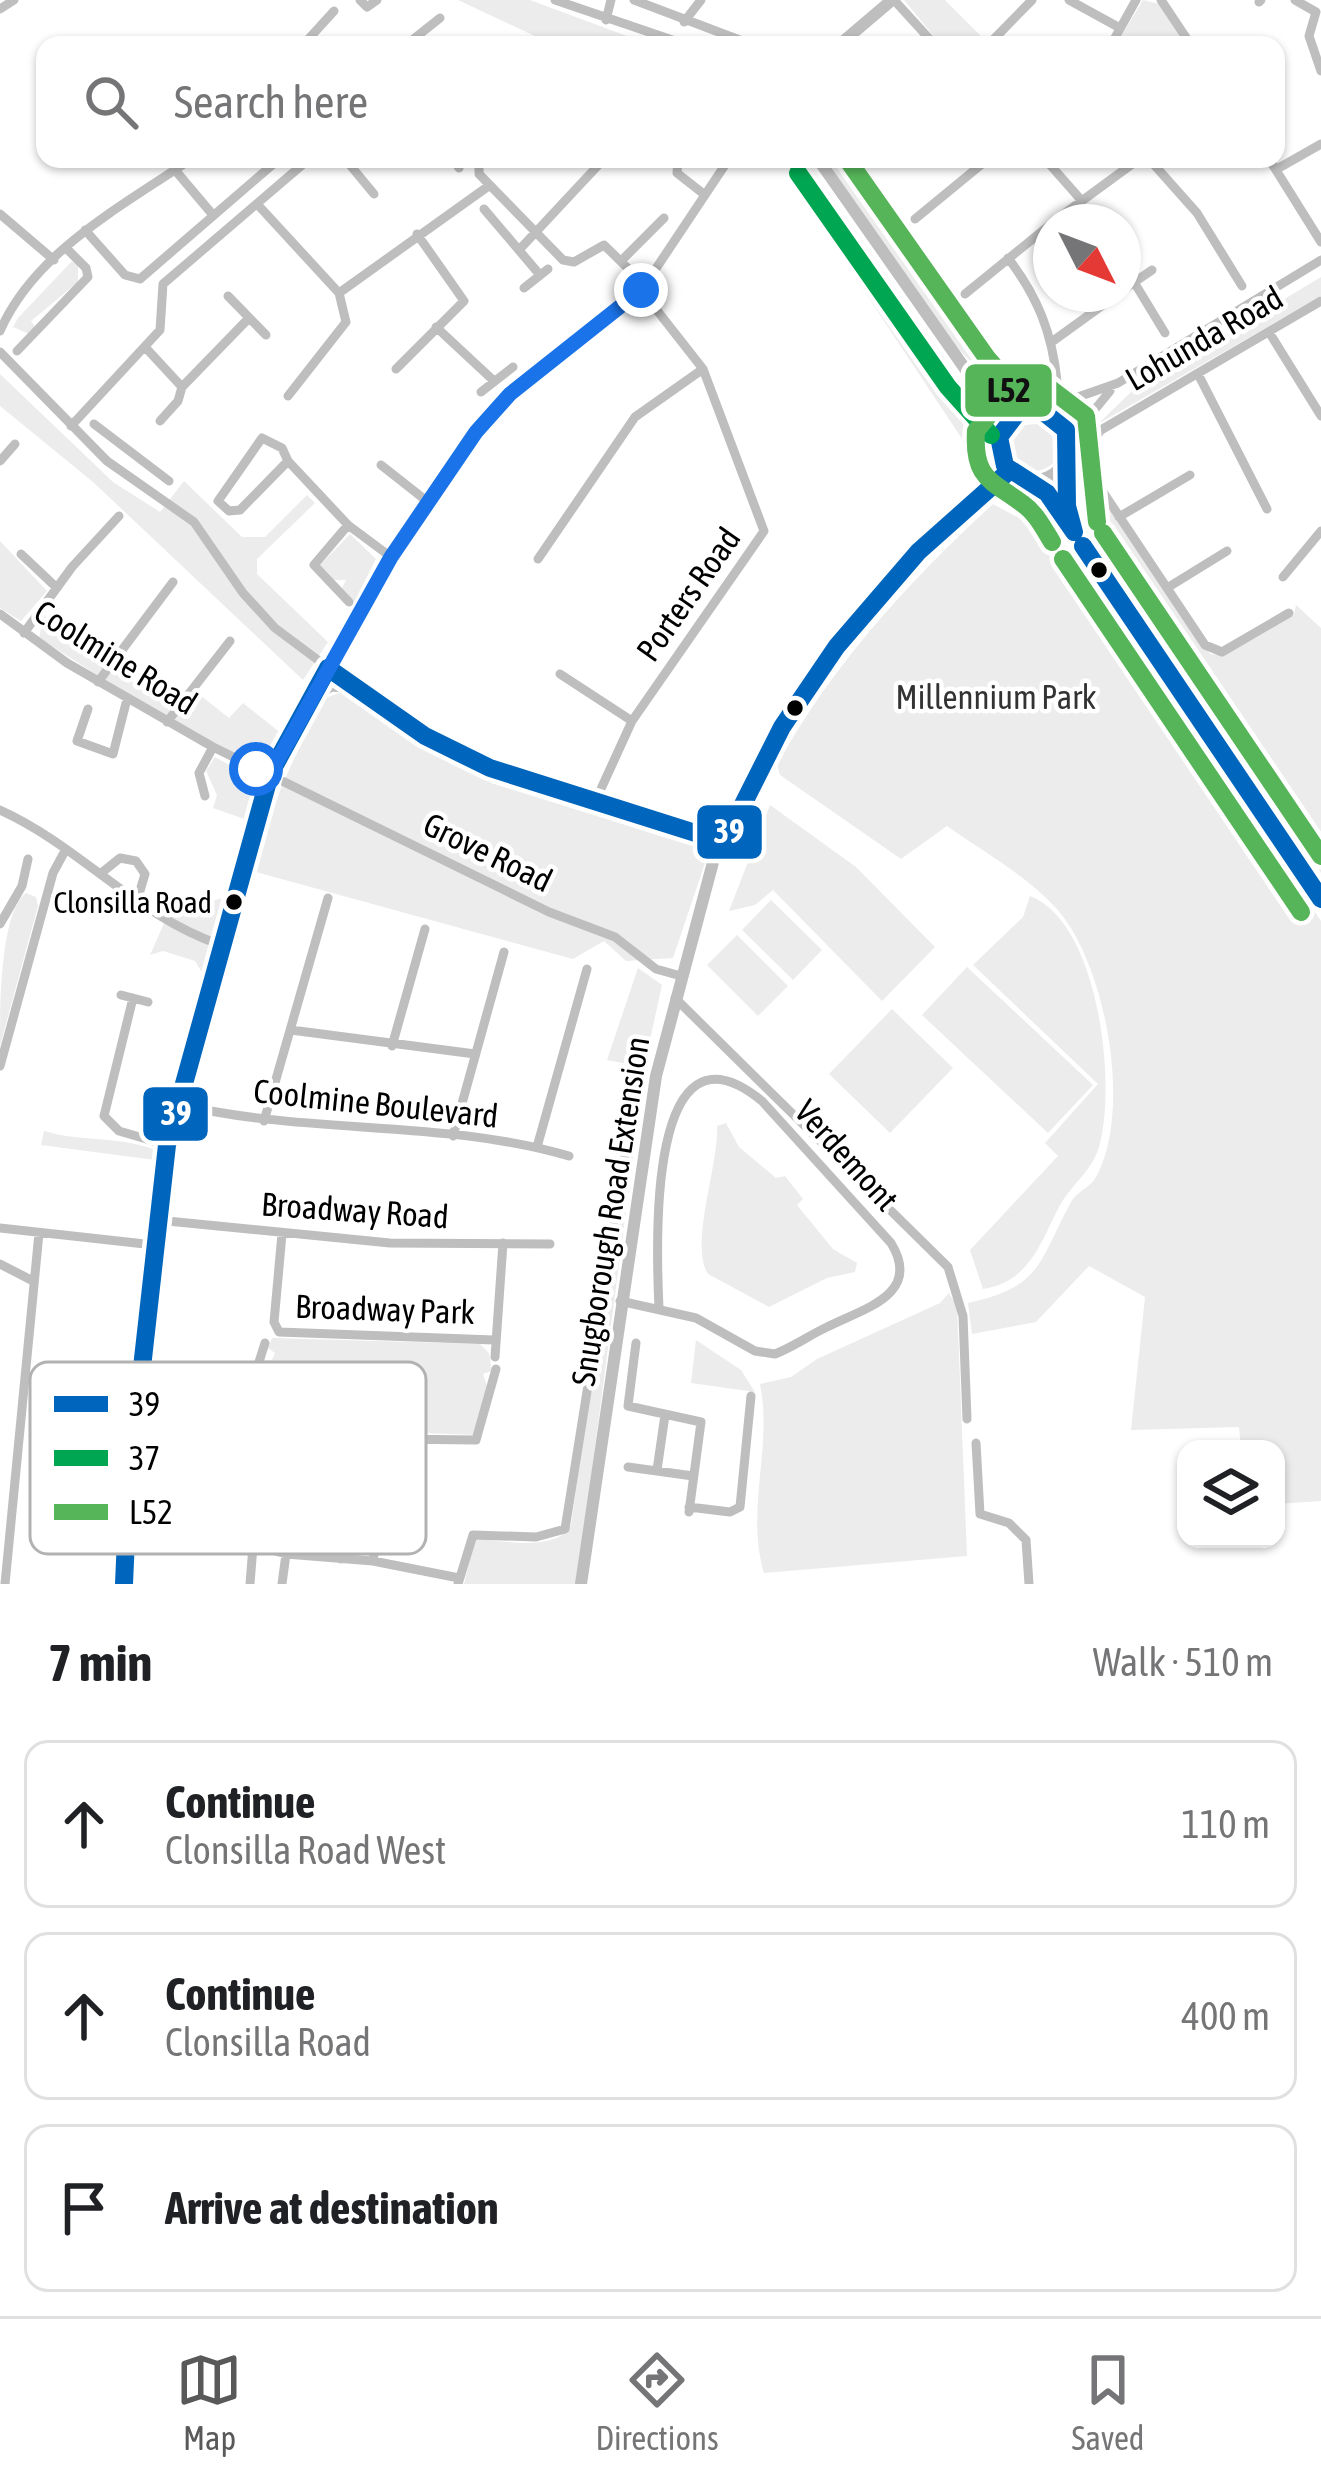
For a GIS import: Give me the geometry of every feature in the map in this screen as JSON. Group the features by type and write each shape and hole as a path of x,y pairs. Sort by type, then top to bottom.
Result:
{"main road":[{"path":"850,36 893,0"},
{"path":"824,168 968,373 1009,419"},
{"path":"1009,419 1041,410 1061,421 1069,441 1065,462 1075,534"},
{"path":"1009,419 998,447 1010,471 1031,480 1075,534 1321,898"},
{"path":"1031,480 1050,476 1065,462"},
{"path":"716,836 827,660 911,562 1010,471"},
{"name":"Snugborough Road Extension","path":"581,1584 656,1076 716,851 724,847 716,836"}],"street":[{"path":"360,0 367,7 377,0"},
{"path":"556,0 658,36"},
{"path":"606,20 611,0"},
{"path":"636,0 720,36"},
{"path":"684,22 701,0"},
{"path":"893,0 927,36"},
{"path":"997,36 1032,0"},
{"path":"1069,0 1120,28"},
{"path":"1116,36 1136,0"},
{"path":"1161,0 1185,36"},
{"path":"1295,0 1318,13 1309,37 1321,71"},
{"path":"311,36 334,11"},
{"path":"418,36 440,18"},
{"path":"1285,165 1321,144"},
{"path":"0,332 66,248 179,168"},
{"path":"86,230 125,275 137,280 268,168"},
{"path":"71,426 162,326 158,298 163,284 299,168"},
{"path":"352,168 374,194"},
{"path":"478,168 566,261 579,260 600,245 622,260 664,223"},
{"path":"519,250 596,168"},
{"path":"677,168 677,173 705,195"},
{"path":"142,1362 166,1145 270,774 391,557 428,502 510,394 643,288 723,168"},
{"path":"915,219 977,168"},
{"path":"1053,168 1082,200"},
{"path":"1077,204 1126,168"},
{"path":"1156,168 1199,215 1242,286"},
{"path":"1279,168 1276,170 1321,242"},
{"path":"176,170 213,215"},
{"path":"338,293 490,185"},
{"path":"257,205 338,293 346,322 288,396"},
{"path":"0,214 54,260"},
{"path":"480,227 488,214 544,272 524,288"},
{"path":"392,352 399,365 464,298 417,234"},
{"path":"965,294 1033,238"},
{"path":"13,332 21,347 88,277 86,268 66,248"},
{"path":"1008,258 1030,288 1053,341 1057,381"},
{"name":"Porters Road","path":"595,802 632,721 764,536 763,517 703,369 622,260"},
{"path":"1041,410 1118,383 1321,260"},
{"path":"1141,277 1152,270"},
{"path":"1141,293 1166,333"},
{"path":"228,296 266,335"},
{"name":"Lohunda Road","path":"1289,613 1222,652 1205,645 1119,517 1090,463 1094,437 1321,302"},
{"path":"1053,341 1093,312"},
{"path":"160,421 178,401 182,387 249,318"},
{"path":"436,327 494,381"},
{"path":"1269,332 1321,416"},
{"path":"145,347 182,387"},
{"path":"0,352 71,426 136,484 186,514 262,616 358,690 459,754 595,802 716,836"},
{"path":"481,392 513,367"},
{"path":"538,560 635,417 703,369"},
{"path":"1198,374 1268,509"},
{"path":"1069,441 1118,383"},
{"path":"94,424 169,481"},
{"path":"288,461 240,510 229,511 218,501 262,438 282,448 288,461 348,525 391,557"},
{"path":"0,461 15,444"},
{"path":"381,465 428,502"},
{"path":"136,484 149,466"},
{"path":"1119,517 1190,476"},
{"path":"24,633 119,516"},
{"path":"348,525 314,565 349,602"},
{"path":"1283,577 1321,531"},
{"path":"1167,588 1227,551"},
{"path":"21,554 57,588"},
{"path":"98,682 173,582"},
{"name":"Coolmine Road","path":"2,620 166,722 270,774"},
{"path":"166,722 230,641"},
{"path":"560,674 632,721"},
{"path":"313,697 332,687 358,690"},
{"path":"88,709 77,741 113,754 127,699"},
{"path":"205,796 199,773 213,747"},
{"name":"Grove Road","path":"270,774 474,877 615,937 656,969 681,976"},
{"path":"0,810 66,849 178,928 221,945"},
{"path":"0,1062 46,896 66,849"},
{"path":"100,874 120,858 136,861 145,874 137,902"},
{"path":"0,924 22,886 28,859"},
{"path":"22,886 46,896"},
{"path":"264,1121 328,898"},
{"path":"392,1046 425,929"},
{"path":"453,1136 504,952"},
{"path":"537,1147 586,969"},
{"path":"121,995 148,1002"},
{"path":"133,998 104,1116 119,1131 166,1145"},
{"path":"674,998 949,1268 956,1279 963,1316 967,1419"},
{"path":"291,1030 476,1054"},
{"path":"283,1584 286,1554 374,1561 459,1581 473,1535 536,1538 565,1528 639,1066"},
{"name":"Verdemont","path":"620,1301 706,1322 755,1352 775,1354 886,1300 898,1279 898,1258 891,1243 762,1101 738,1082 711,1076 688,1087 674,1115 657,1250 659,1308"},
{"name":"Coolmine Boulevard","path":"177,1104 264,1121 453,1136 569,1156"},
{"name":"Broadway Road","path":"157,1220 282,1234 550,1244"},
{"path":"0,1228 154,1245"},
{"path":"5,1584 39,1233"},
{"name":"Broadway Park","path":"282,1234 275,1329 317,1337 494,1340"},
{"path":"495,1357 503,1244"},
{"path":"0,1264 33,1280"},
{"path":"259,1362 265,1343"},
{"path":"636,1343 628,1406 701,1422 689,1510 730,1512 740,1507 752,1396"},
{"path":"426,1439 476,1440 496,1369"},
{"path":"657,1470 665,1415"},
{"path":"976,1443 980,1514 1009,1523 1025,1540 1029,1584"},
{"path":"628,1467 694,1476"},
{"path":"124,1584 125,1554"},
{"path":"250,1584 252,1554"},
{"path":"340,1554 340,1559"},
{"path":"374,1561 375,1554"}],"green space":[{"path":"458,0 530,0 627,36 535,36"},
{"path":"904,0 945,0 981,36 934,36"},
{"path":"1143,0 1160,4 1181,36 1121,36"},
{"path":"792,168 811,168 973,399 985,432 982,469 823,229 827,203"},
{"path":"832,168 867,168 924,261 974,328 1034,379 1069,395 1034,396 1013,391 988,376 962,353 911,288"},
{"path":"72,261 78,266 78,282 31,321 35,327 29,334 13,327 18,318"},
{"path":"1321,277 1321,296 1098,424 1131,392"},
{"path":"0,374 113,482 160,512 184,481 242,537 265,537 307,495 315,503 257,559 257,574 328,642 303,680 93,482 0,406"},
{"path":"1034,417 1053,425 1061,444 1053,463 1034,471 1015,463 1007,444 1015,425"},
{"path":"1083,468 1210,654 1220,655 1294,615 1296,605 1321,628 1321,873 1108,561 1083,503"},
{"name":"Millennium Park","path":"993,504 1015,516 1042,511 1321,921 1321,1501 1285,1503 1285,1440 1240,1440 1239,1427 1131,1430 1145,1297 1089,1266 1036,1322 972,1334 968,1303 1011,1289 1035,1269 1071,1202 1096,1177 1107,1149 1113,1077 1109,1038 1089,964 1074,933 1044,896 947,826 901,859 780,775 777,765 847,659 932,563"},
{"path":"350,534 376,559 354,602 342,588 346,580 333,580 319,566"},
{"path":"0,541 47,591 21,621 0,608"},
{"path":"44,616 60,622 138,685 184,713 200,695 229,718 243,703 282,734 266,762 224,749 39,638"},
{"path":"345,691 414,738 486,774 491,783 709,851 673,958 626,961 604,941 573,959 256,872 275,805 303,740 325,698"},
{"path":"215,757 257,780 247,820 213,808 217,795 206,771"},
{"path":"770,805 856,867 935,947 882,1001 773,890 755,905 729,911"},
{"path":"26,893 36,897 38,906 0,1046 6,940 17,903"},
{"path":"231,896 206,979 195,961 163,951 150,955 169,912"},
{"path":"1030,896 1054,912 1087,970 1103,1047 1104,1119 1096,1156 1064,1199 1031,1259 1012,1278 983,1289 970,1250 1058,1156 1045,1143 1098,1084 973,965 1023,917"},
{"path":"771,900 822,950 793,980 742,930"},
{"path":"737,935 788,986 758,1016 707,965"},
{"path":"967,967 1093,1085 1048,1133 922,1015"},
{"path":"638,968 662,985 646,1058 627,1064 607,1060"},
{"path":"892,1009 953,1068 890,1133 829,1074"},
{"path":"643,1082 577,1584 464,1584 475,1539 541,1542 564,1534 571,1525 609,1254"},
{"path":"726,1123 739,1147 776,1178 785,1176 803,1199 797,1205 833,1249 857,1263 855,1272 827,1278 769,1307 708,1274 703,1261 703,1225 717,1126"},
{"path":"44,1131 139,1145 153,1149 155,1160 41,1145"},
{"path":"949,1293 957,1306 967,1556 764,1573 757,1525 763,1432 760,1384 791,1377 817,1359 940,1303"},
{"path":"272,1338 480,1344 489,1353 492,1371 483,1374 487,1386 476,1435 426,1433 426,1362 262,1362 272,1360 275,1353 268,1348"},
{"path":"696,1340 741,1370 755,1392 691,1383"}],"waterway":[{"path":"0,9 14,0"}],"transit line":[{"name":"L52","path":"853,168 987,358 1027,403"},
{"name":"37","path":"798,173 948,387 991,435"},
{"name":"L52","path":"1052,542 1032,512 986,476 978,459 976,431 1009,390 1048,387 1086,416 1097,522"},
{"name":"39","path":"1041,410 1066,430 1067,506 1074,532 1047,493 1005,466 999,437 1018,412 1041,410"},
{"name":"39","path":"328,668 425,736 490,768 708,837 709,847 720,850 782,727 837,646 918,552 1009,471"},
{"name":"L52","path":"1103,533 1321,856"},
{"name":"39","path":"1083,546 1321,899 1085,549 1083,546"},
{"name":"L52","path":"1063,559 1301,912"},
{"name":"39","path":"143,1362 167,1145 270,774 328,668"},
{"name":"39","path":"124,1584 125,1554"}],"place":[{"name":"Clonsilla Road","path":"234,902"}],"route":[{"path":"256,769 270,774 391,557 476,432 510,394 641,290"}]}
